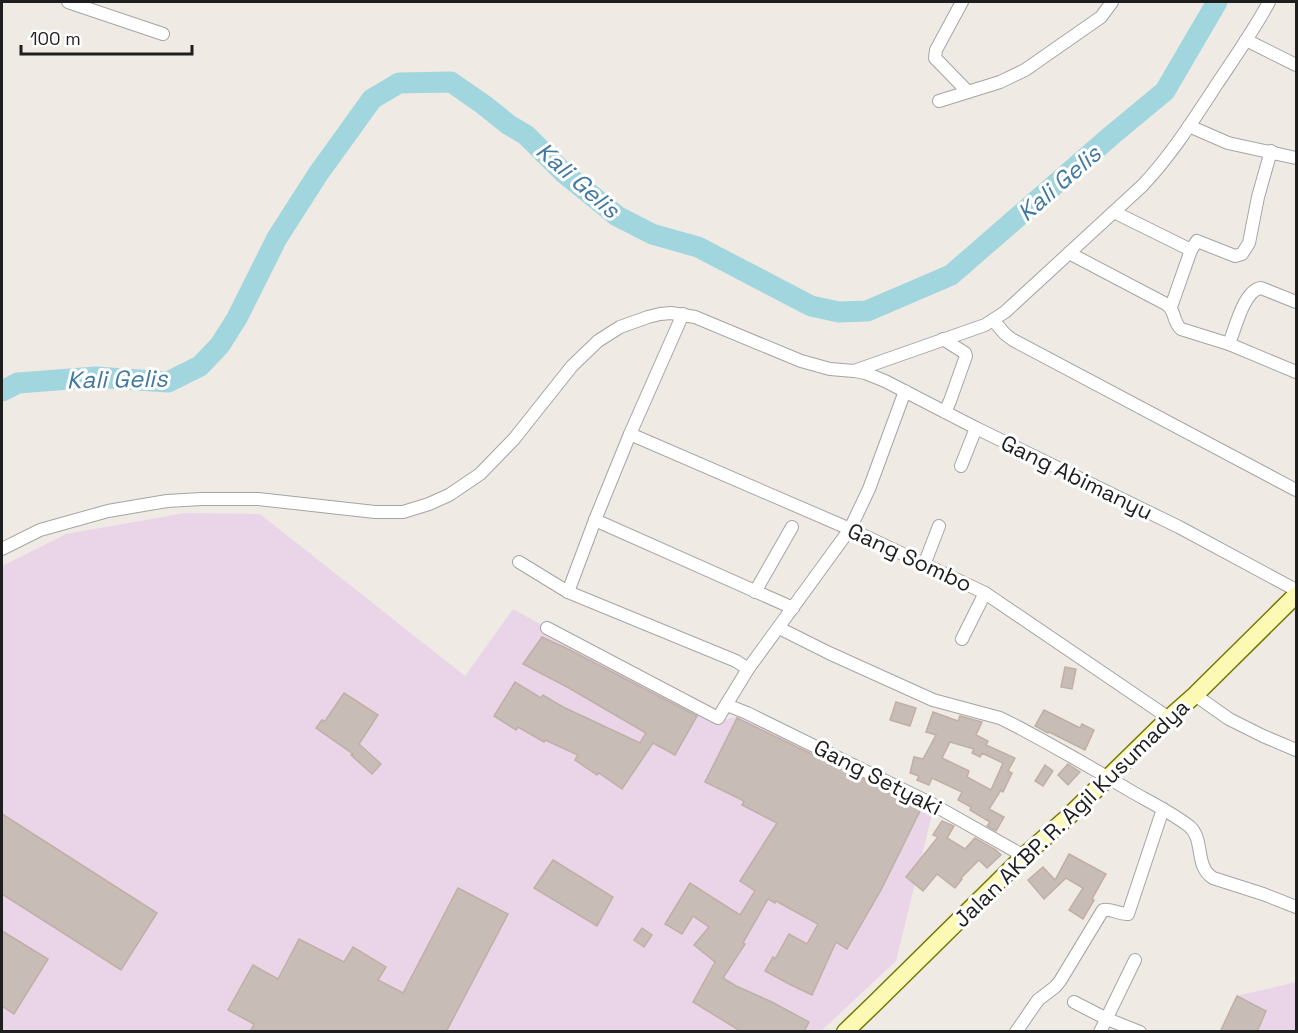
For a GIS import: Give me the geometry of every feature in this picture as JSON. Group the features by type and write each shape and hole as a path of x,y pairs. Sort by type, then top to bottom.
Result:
{"main road":[{"name":"Jalan AKBP. R. Agil Kusumadya","path":"845,1032 1024,856 1293,604"}],"street":[{"path":"68,2 163,34"},
{"path":"963,2 936,50 935,58 968,92"},
{"path":"939,100 1000,82 1025,70 1101,17 1112,2"},
{"path":"854,371 993,320 1005,312 1160,167 1269,2"},
{"path":"1246,40 1296,65"},
{"path":"1189,126 1228,143 1296,158"},
{"path":"1271,151 1258,197 1249,243 1242,255 1235,256 1197,241 1191,250 1171,307 1177,326 1296,372"},
{"path":"1114,212 1191,250"},
{"path":"1069,253 1171,307"},
{"path":"1228,344 1248,296 1256,288 1296,302"},
{"path":"2,549 40,530 108,511 167,501 258,499 375,512 403,512 429,504 449,495 480,474 514,439 573,366 598,341 620,327 648,317 660,314 684,314 630,434 568,592"},
{"name":"Gang Abimanyu","path":"684,314 707,321 801,361 876,377 1179,527 1296,590"},
{"path":"993,320 1013,340 1296,490"},
{"path":"943,339 965,352 966,356 945,412"},
{"path":"547,628 718,718 748,669 850,529 869,489 904,391"},
{"path":"961,466 976,428"},
{"name":"Gang Sombo","path":"630,434 850,529 985,593 1169,718"},
{"path":"595,520 793,608"},
{"path":"924,565 939,526"},
{"path":"755,592 792,527"},
{"path":"519,562 568,592 736,661 748,669"},
{"path":"962,639 985,593"},
{"path":"779,628 933,700 1000,718 1018,726 1163,809 1194,831 1203,867 1208,875 1296,907"},
{"path":"1195,695 1229,719 1296,750"},
{"name":"Gang Setyaki","path":"728,705 747,712 900,787 1024,856"},
{"path":"1016,1032 1038,1000 1060,981 1103,910 1128,914 1163,809"},
{"path":"1100,1032 1134,960"},
{"path":"1074,1002 1107,1019 1140,1032"}],"shaded area":[{"path":"185,513 260,514 465,676 513,609 716,722 759,711 933,810 896,961 821,1031 2,1032 2,566 66,534"},
{"path":"1296,982 1296,1031 1220,1032 1237,996"}],"building":[{"path":"542,637 697,716 675,755 653,743 622,789 575,760 578,755 545,740 544,742 518,727 516,730 494,716 515,682 541,698 543,695 563,707 640,743 646,733 523,664"},
{"path":"1065,667 1076,669 1072,689 1061,687"},
{"path":"344,693 378,715 359,744 381,764 372,774 351,755 353,754 316,728 322,720 325,721"},
{"path":"896,702 916,708 910,726 890,720"},
{"path":"1044,710 1080,728 1082,724 1094,730 1085,750 1035,726"},
{"path":"933,712 958,721 960,716 982,722 976,735 988,741 986,745 1015,758 1008,771 1012,773 1003,792 1001,790 989,809 1004,817 996,831 987,826 990,822 958,800 962,792 932,778 929,785 917,780 919,776 910,773 914,757 923,759 936,735 926,732","holes":["950,742 974,749 972,753 980,757 982,753 1003,763 991,790 967,777 969,771 942,758"]},
{"path":"737,718 921,809 881,890 847,949 836,942 812,995 765,971 773,957 775,959 789,934 807,944 818,924 768,899 743,943 745,944 723,978 809,1022 804,1032 742,1032 693,1002 715,962 694,945 709,927 693,916 682,934 665,924 690,883 740,915 755,891 740,881 777,823 742,805 744,801 705,782"},
{"path":"1068,764 1080,772 1068,785 1058,775"},
{"path":"1045,765 1053,771 1043,786 1035,781"},
{"path":"2,814 157,913 121,970 2,894"},
{"path":"942,821 954,826 947,838 965,849 975,838 1001,855 987,868 979,860 961,878 955,888 937,874 923,891 906,877 938,837 933,835"},
{"path":"1069,854 1106,874 1083,919 1069,910 1083,888 1066,878 1044,899 1028,880 1043,867 1055,880"},
{"path":"553,860 613,897 597,926 534,888"},
{"path":"458,888 508,914 446,1032 250,1032 254,1024 228,1010 253,965 278,979 299,939 344,962 353,947 386,967 378,980 403,993"},
{"path":"642,928 652,935 644,947 634,940"},
{"path":"2,931 48,959 14,1014 2,1006"},
{"path":"1237,996 1266,1011 1257,1032 1220,1032"}],"waterway":[{"name":"Kali Gelis","path":"2,391 18,383 96,377 168,382 200,366 220,345 237,318 277,238 318,174 372,99 399,83 451,82 526,135 564,173 617,216 652,234 698,247 811,306 839,312 867,311 951,275 1165,91 1217,2"}]}
